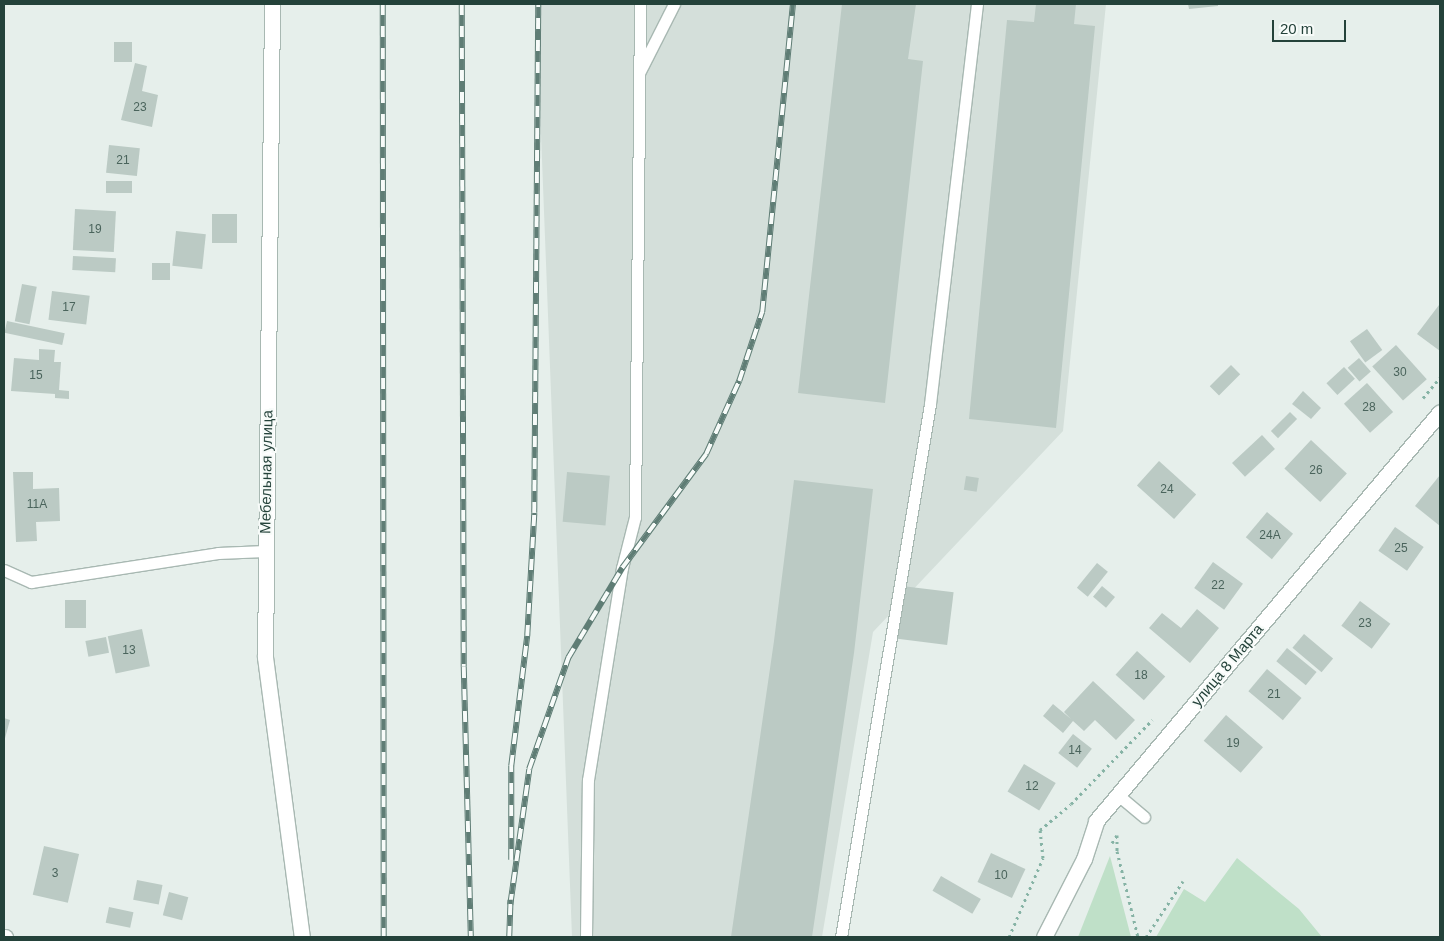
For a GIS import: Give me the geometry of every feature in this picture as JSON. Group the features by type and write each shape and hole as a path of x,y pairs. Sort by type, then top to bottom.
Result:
{"street":[{"name":"Мебельная улица","path":"272,4 265,657 302,937"},
{"name":"улица 8 Марта","path":"1044,937 1084,859 1096,821 1440,412"}],"lane":[{"path":"586,937 588,780 622,568 635,517 640,4"},
{"path":"639,73 674,4"},
{"path":"841,937 930,404 978,4"},
{"path":"4,570 31,582 218,553 265,551"},
{"path":"1118,795 1144,817"}],"path":[{"path":"1009,937 1043,858 1040,830 1071,804"},
{"path":"1109,848 1117,835 1117,851 1138,937"},
{"path":"1146,937 1183,881"}],"shaded area":[{"path":"536,4 1106,4 1063,431 873,632 822,937 572,937"}],"green space":[{"path":"1110,856 1131,937 1078,937"},
{"path":"1237,858 1299,909 1322,937 1156,937 1184,889 1205,902"}],"building":[{"path":"842,4 916,4 908,59 923,61 885,403 798,393"},
{"path":"1036,4 1076,4 1074,24 1095,26 1056,428 969,419 1007,20 1034,22"},
{"path":"1188,4 1218,4 1218,6 1189,9"},
{"path":"114,42 132,42 132,62 114,62"},
{"path":"135,63 147,66 142,91 158,95 152,127 121,120"},
{"path":"109,145 140,148 137,176 106,173"},
{"path":"106,181 132,181 132,193 106,193"},
{"path":"75,209 116,211 114,252 73,250"},
{"path":"212,214 237,214 237,243 212,243"},
{"path":"176,231 206,234 202,269 172,266"},
{"path":"73,256 116,258 115,272 72,270"},
{"path":"152,263 170,263 170,280 152,280"},
{"path":"22,284 37,287 29,324 15,321"},
{"path":"52,291 90,296 86,324 48,320"},
{"path":"1440,306 1440,351 1417,334"},
{"path":"7,321 65,333 62,345 5,333"},
{"path":"1367,329 1382,350 1365,362 1350,341"},
{"path":"1396,345 1427,379 1403,401 1372,366"},
{"path":"39,349 55,350 54,362 61,362 59,390 69,391 69,399 55,398 55,394 11,391 14,358 39,360"},
{"path":"1359,358 1371,372 1359,381 1348,368"},
{"path":"1231,365 1240,374 1219,395 1210,386"},
{"path":"1344,367 1355,379 1337,395 1326,383"},
{"path":"1367,383 1393,412 1370,433 1344,404"},
{"path":"1303,391 1321,408 1311,419 1292,404"},
{"path":"1290,412 1297,419 1278,438 1271,431"},
{"path":"1262,435 1275,449 1245,477 1232,463"},
{"path":"1311,440 1347,473 1320,502 1284,469"},
{"path":"1159,461 1196,494 1174,519 1137,486"},
{"path":"13,472 33,472 33,489 59,488 60,521 36,522 37,541 16,542"},
{"path":"567,472 610,476 605,526 563,522"},
{"path":"1440,475 1440,526 1415,506"},
{"path":"966,476 979,478 977,492 964,490"},
{"path":"794,480 873,489 854,653 812,937 731,937 774,641"},
{"path":"1267,512 1293,534 1272,559 1246,537"},
{"path":"1395,527 1424,547 1407,571 1378,551"},
{"path":"1213,562 1243,584 1224,610 1194,588"},
{"path":"1097,563 1108,572 1088,597 1077,588"},
{"path":"902,586 954,592 947,645 896,639"},
{"path":"1102,586 1115,597 1106,608 1093,597"},
{"path":"65,600 86,600 86,628 65,628"},
{"path":"1360,601 1390,624 1372,649 1341,626"},
{"path":"1197,609 1219,628 1190,663 1149,628 1162,613 1181,628"},
{"path":"142,629 150,666 116,673 108,636"},
{"path":"1304,634 1333,658 1322,672 1292,648"},
{"path":"106,637 109,653 88,657 85,641"},
{"path":"1287,648 1317,672 1306,685 1276,661"},
{"path":"1137,651 1165,676 1144,700 1116,675"},
{"path":"1267,669 1301,698 1283,720 1248,691"},
{"path":"1093,681 1135,720 1116,740 1095,720 1084,731 1073,721 1063,733 1043,716 1053,704 1071,719 1064,712"},
{"path":"1226,715 1263,747 1241,773 1204,741"},
{"path":"4,718 10,720 4,742"},
{"path":"1073,734 1092,749 1077,768 1058,753"},
{"path":"1024,764 1056,783 1039,810 1008,791"},
{"path":"44,846 79,854 68,903 33,895"},
{"path":"991,853 1025,869 1012,898 977,882"},
{"path":"941,876 981,899 972,914 932,891"},
{"path":"137,880 163,885 159,905 133,900"},
{"path":"169,892 188,897 182,920 163,915"},
{"path":"109,907 133,912 130,928 106,923"}],"railway":[{"path":"383,4 384,937"},
{"path":"462,4 464,667 471,937"},
{"path":"511,860 511,766 527,636 534,513 538,4"},
{"path":"510,905 529,769 568,658 622,568 706,454 739,381 762,312 793,4"},
{"path":"509,937 510,900"}]}
